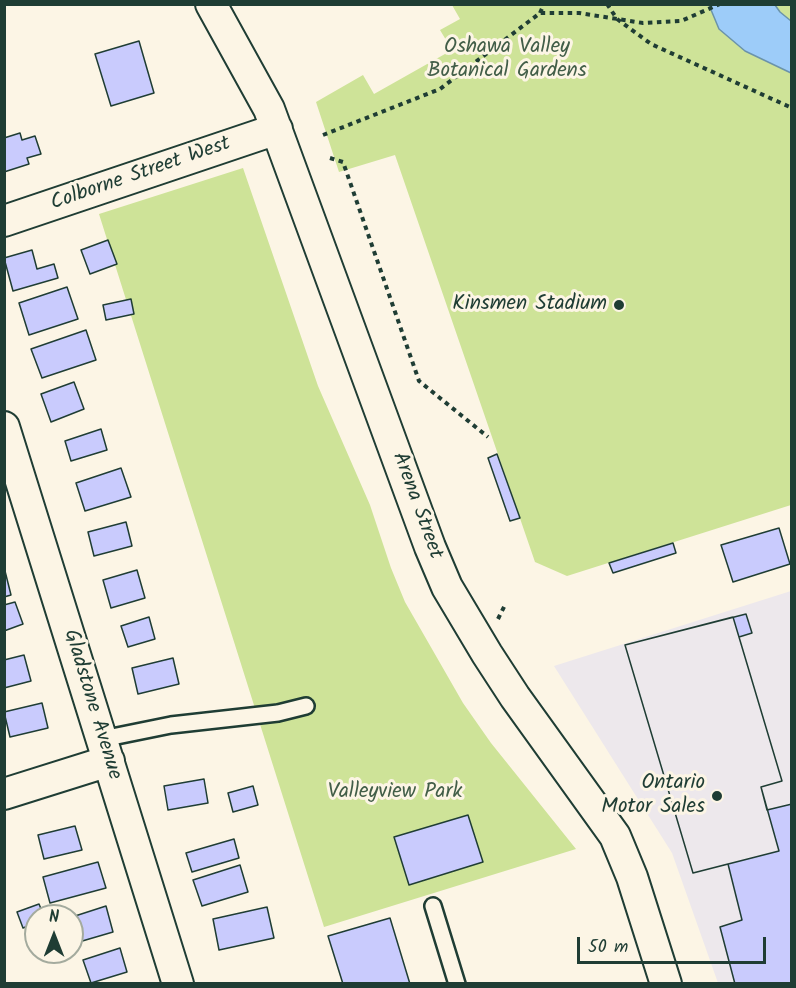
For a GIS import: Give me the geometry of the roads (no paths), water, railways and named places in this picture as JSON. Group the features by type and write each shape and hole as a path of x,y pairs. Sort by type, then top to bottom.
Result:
{"street":[{"name":"Arena Street","path":"211,4 270,108 430,547 447,587 509,688 615,836 632,877 666,984"},
{"name":"Colborne Street West","path":"4,221 277,129"},
{"name":"Gladstone Avenue","path":"4,426 178,984"},
{"path":"4,794 105,750"}],"lane":[{"path":"105,750 171,725 278,713 306,706"},
{"path":"433,906 457,984"}],"water":[{"path":"709,5 775,5 791,21 791,73 745,51 719,29"}],"place":[{"name":"Kinsmen Stadium","path":"619,305"},
{"name":"Ontario Motor Sales","path":"717,796"}],"park label":[{"name":"Oshawa Valley Botanical Gardens","path":"507,60"},
{"name":"Valleyview Park","path":"395,793"}]}
